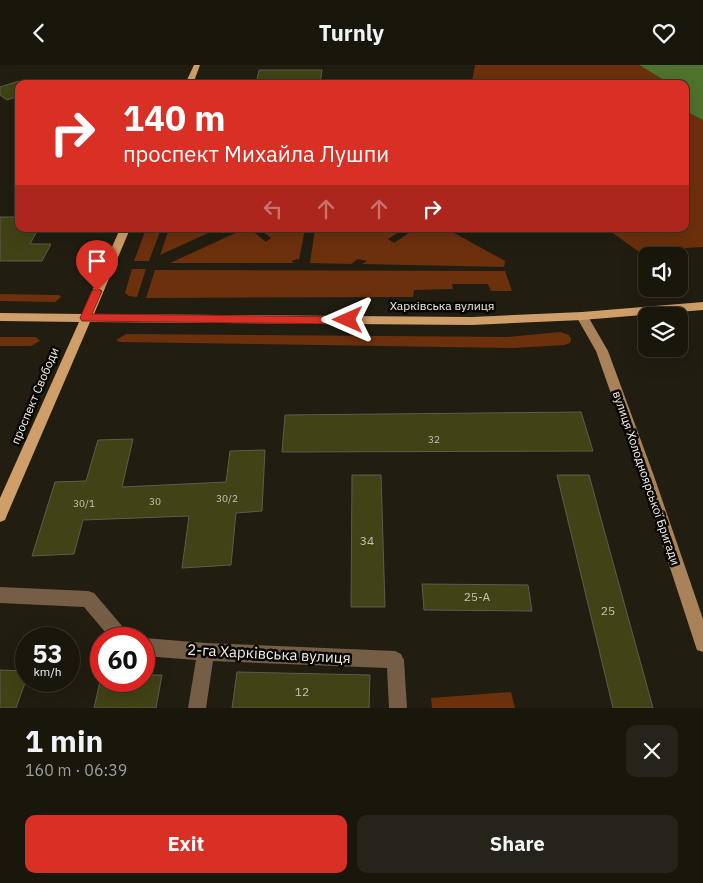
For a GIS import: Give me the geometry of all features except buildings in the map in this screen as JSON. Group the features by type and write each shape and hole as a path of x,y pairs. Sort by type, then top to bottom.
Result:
{"main road":[{"path":"191,80 197,65"},
{"name":"проспект Свободи","path":"0,515 124,232"},
{"name":"Харківська вулиця","path":"0,317 472,321 582,316 703,306"}],"street":[{"name":"вулиця Холодноярської Бригади","path":"582,316 602,351 647,475 703,644"},
{"path":"0,595 88,599 112,627"},
{"name":"2-га Харківська вулиця","path":"155,648 206,652 395,660 398,708"},
{"path":"197,708 206,652"}],"shaded area":[{"path":"475,65 639,65 663,80 472,80"},
{"path":"639,65 703,65 703,120 689,113 689,80 663,80"},
{"path":"689,113 703,120 703,247 638,247 638,251 611,232 689,232"},
{"path":"145,232 160,232 149,261 134,261"},
{"path":"168,232 210,232 160,255"},
{"path":"237,232 254,232 266,242 271,238 264,232 304,232 299,260 292,261 293,263 170,263"},
{"path":"315,232 399,232 388,239 394,243 410,232 452,232 505,261 504,267 362,264 367,261 358,259 351,264 310,263"},
{"path":"132,269 146,269 137,297 129,296 125,293"},
{"path":"155,270 505,271 512,291 491,291 488,284 452,284 453,289 414,290 413,297 146,298"},
{"path":"0,294 59,295 61,297 55,302 0,301"},
{"path":"560,332 569,335 570,343 565,345 513,348 119,342 116,340 126,334 508,337"},
{"path":"0,337 36,337 40,341 31,346 0,346"},
{"path":"511,692 515,708 432,708 431,698"}],"route":[{"path":"97,291 86,318 348,320"}]}
